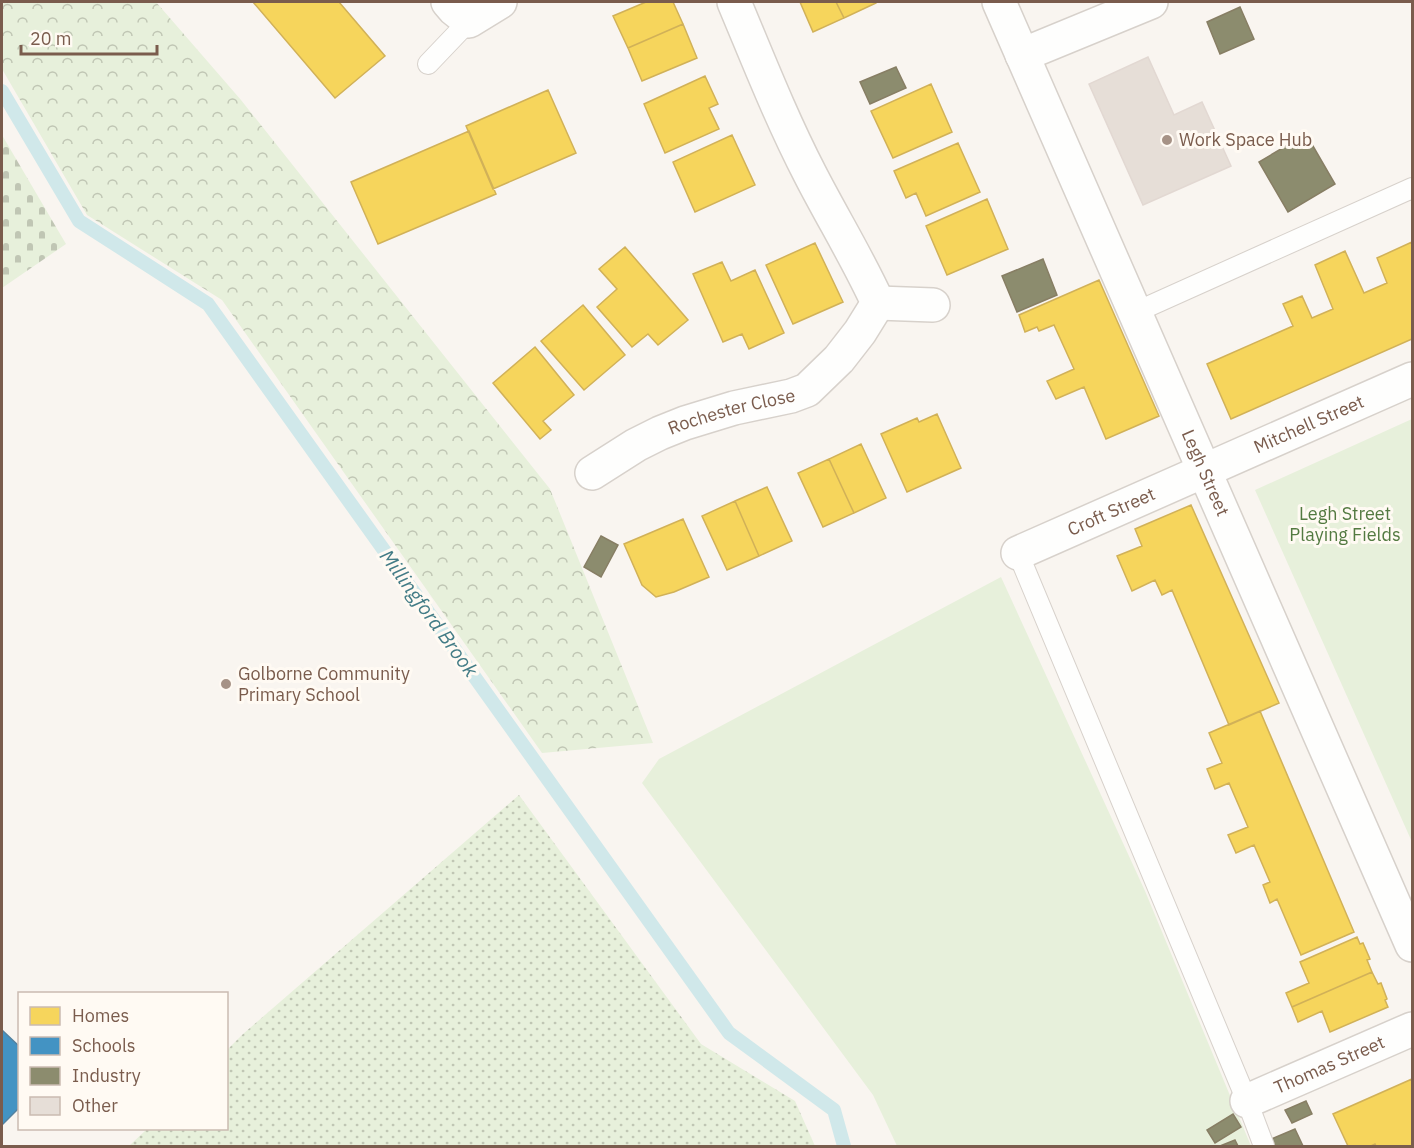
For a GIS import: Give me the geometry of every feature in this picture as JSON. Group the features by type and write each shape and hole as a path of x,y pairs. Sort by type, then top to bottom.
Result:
{"street":[{"path":"459,11 500,2"},
{"path":"734,2 809,172 864,271 878,303 933,305"},
{"name":"Legh Street","path":"999,2 1413,945"},
{"path":"1022,55 1151,2"},
{"name":"Rochester Close","path":"592,473 636,445 685,423 807,390 839,359 861,332 878,303"},
{"name":"Mitchell Street","path":"1204,470 1413,379"},
{"name":"Croft Street","path":"1018,553 1204,470"},
{"name":"Thomas Street","path":"1247,1101 1413,1029"}],"lane":[{"path":"428,64 459,11"},
{"path":"1136,312 1412,188 1413,190"},
{"path":"1018,553 1264,1146"}],"green space":[{"path":"2,2 156,2 241,100 550,489 653,743 542,753 222,300 87,215 2,69"},
{"path":"2,135 66,244 2,288"},
{"name":"Legh Street Playing Fields","path":"1412,419 1412,842 1255,490"},
{"path":"1001,577 1145,891 1251,1146 897,1146 873,1095 642,783 659,759"},
{"path":"519,795 701,1044 795,1101 815,1146 129,1146 146,1130 228,1130 228,1049"}],"building: Homes":[{"path":"253,2 339,2 385,56 335,98"},
{"path":"646,2 673,2 683,24 628,48 613,16"},
{"path":"800,2 836,2 844,18 813,32"},
{"path":"836,2 876,2 876,3 844,18"},
{"path":"683,24 697,58 642,81 628,48"},
{"path":"705,76 718,104 709,108 719,129 665,153 644,104"},
{"path":"931,84 952,132 893,158 871,111"},
{"path":"548,90 576,153 493,189 466,126"},
{"path":"469,131 496,194 378,244 351,182"},
{"path":"732,135 755,185 695,212 673,162"},
{"path":"958,143 980,192 926,216 916,193 906,198 894,171"},
{"path":"987,199 1008,249 947,275 926,226"},
{"path":"1412,242 1412,339 1231,419 1207,364 1293,326 1283,304 1302,296 1312,318 1333,309 1315,265 1345,251 1364,293 1387,283 1377,258"},
{"path":"815,243 843,302 793,324 766,265"},
{"path":"625,247 688,320 658,345 648,334 632,347 597,307 617,289 599,269"},
{"path":"722,262 731,281 755,270 784,333 749,349 742,334 723,342 693,274"},
{"path":"1099,280 1159,416 1106,439 1084,387 1056,399 1047,381 1074,369 1054,325 1039,331 1037,327 1025,332 1019,315"},
{"path":"583,305 625,355 584,390 541,341"},
{"path":"535,347 574,395 543,421 551,430 540,439 493,383"},
{"path":"937,414 961,468 907,492 881,434 917,418 919,422"},
{"path":"861,444 886,498 854,513 829,459"},
{"path":"829,459 854,513 823,527 798,473"},
{"path":"767,487 792,541 759,556 735,501"},
{"path":"735,501 759,556 727,570 702,516"},
{"path":"1191,505 1279,703 1229,725 1172,590 1162,595 1155,580 1132,591 1117,556 1142,546 1135,529"},
{"path":"683,519 709,577 656,597 642,585 624,544"},
{"path":"1260,711 1354,932 1301,955 1277,899 1270,903 1263,885 1270,882 1254,845 1236,853 1228,835 1248,827 1229,783 1215,789 1207,769 1222,763 1209,733"},
{"path":"1357,937 1360,944 1363,943 1370,959 1367,960 1372,972 1292,1007 1286,993 1309,983 1300,962"},
{"path":"1372,972 1378,984 1381,983 1388,1007 1330,1032 1322,1011 1298,1022 1292,1007"},
{"path":"1412,1079 1412,1146 1376,1146 1375,1144 1348,1146 1333,1114"}],"building: Schools":[{"path":"2,1030 18,1045 18,1109 2,1125"}],"building: Industry":[{"path":"1240,7 1254,39 1220,54 1207,22"},
{"path":"896,67 906,88 870,104 860,82"},
{"path":"1306,134 1335,184 1288,212 1259,162"},
{"path":"1043,259 1057,295 1017,312 1002,276"},
{"path":"601,536 618,545 601,577 584,567"},
{"path":"1306,1101 1312,1114 1292,1123 1285,1110"},
{"path":"1233,1114 1241,1127 1215,1143 1207,1130"},
{"path":"1295,1129 1303,1146 1272,1146 1269,1140"},
{"path":"1235,1140 1238,1146 1220,1146"}],"building: Other":[{"name":"Work Space Hub","path":"1148,57 1174,115 1202,102 1231,166 1143,205 1089,84"}],"waterway":[{"name":"Millingford Brook","path":"2,91 79,221 208,304 729,1033 834,1110 844,1146"}],"place":[{"name":"Work Space Hub","path":"1167,140"},
{"name":"Golborne Community Primary School","path":"226,684"}]}
